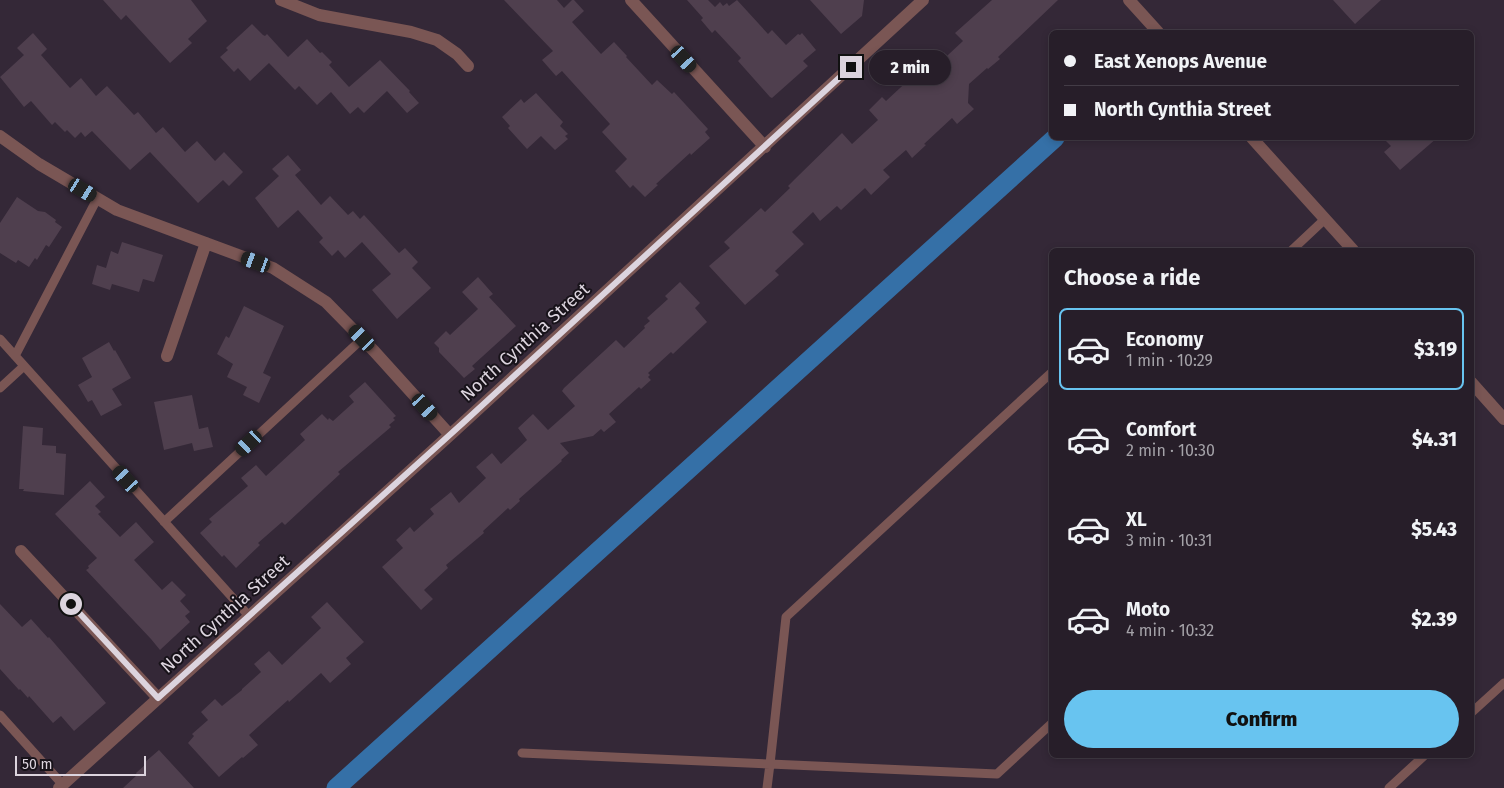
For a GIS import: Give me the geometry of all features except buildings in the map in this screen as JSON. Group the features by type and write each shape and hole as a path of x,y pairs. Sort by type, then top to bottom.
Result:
{"street":[{"path":"281,0 319,14 411,32 437,40 457,54 468,66"},
{"path":"631,0 765,147"},
{"name":"North Cynthia Street","path":"61,786 450,435 923,0"},
{"path":"1129,0 1156,30"},
{"path":"0,136 39,164 117,210 273,268 326,302 362,338 450,435"},
{"path":"1254,140 1351,248"},
{"path":"167,356 206,243"},
{"path":"1474,385 1504,419"},
{"path":"22,551 158,698"}],"lane":[{"path":"15,356 97,198"},
{"path":"1294,248 1325,219"},
{"path":"164,522 362,338"},
{"path":"0,339 249,616"},
{"path":"0,388 24,366"},
{"path":"767,788 786,617 1049,374"},
{"path":"1474,710 1504,683"},
{"path":"0,715 61,786"},
{"path":"522,753 997,774 1049,726"},
{"path":"1389,788 1422,758"}],"waterway":[{"path":"336,788 1053,140"}],"route":[{"path":"71,604 158,698 464,422 851,67"}]}
